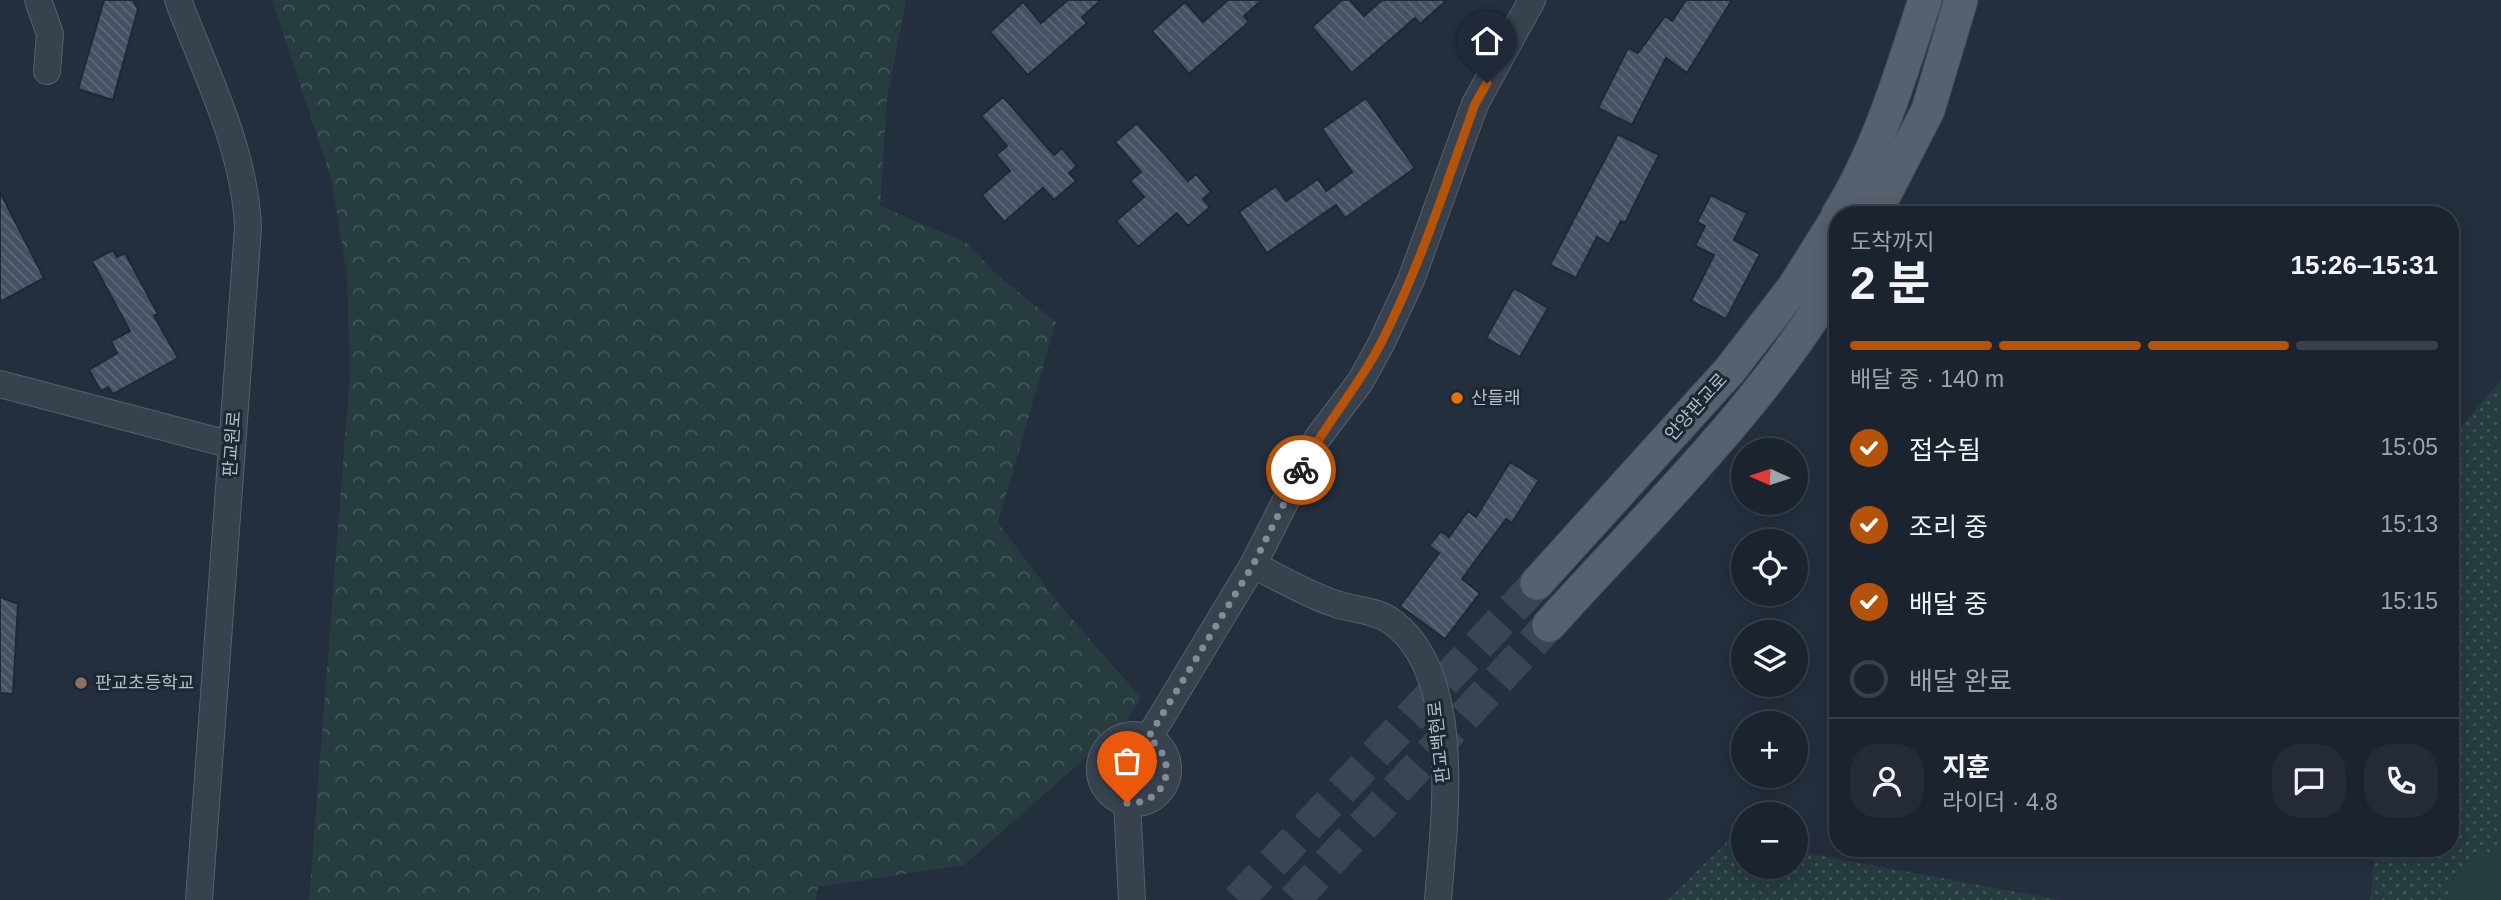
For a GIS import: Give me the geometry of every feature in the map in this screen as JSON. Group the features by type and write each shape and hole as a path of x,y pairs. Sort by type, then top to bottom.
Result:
{"main road":[{"name":"안양판교로","path":"1844,206 1856,187 1894,94 1925,0"},
{"path":"1879,206 1928,110 1961,0"},
{"name":"안양판교로","path":"1536,583 1730,370 1794,287 1829,231"},
{"name":"안양판교로","path":"1549,625 1758,393 1829,293"}],"street":[{"path":"38,0 50,34 47,71"},
{"name":"판교원로","path":"178,0 232,143 247,196 248,228 199,900"},
{"path":"1148,738 1253,565 1317,439 1360,382 1381,344 1411,280 1475,104 1532,0"},
{"path":"0,384 232,445"},
{"path":"0,402 129,419"},
{"name":"판교백현로","path":"1253,565 1335,604 1390,620 1406,635 1418,652 1430,676 1438,705 1443,746 1445,805 1438,900"},
{"path":"1126,736 1148,738 1157,744 1167,761 1166,781 1161,790 1146,801 1127,803 1116,799 1102,782 1101,759 1115,741 1126,736"},
{"path":"1127,803 1132,900"}],"green space":[{"path":"272,0 906,0 887,99 880,206 967,243 997,275 1056,322 998,523 1059,604 1141,698 1125,723 964,865 818,887 816,900 309,900 350,375 347,274 331,178"},
{"path":"2501,380 2501,900 2370,900 2374,857 2459,857 2459,429"},
{"path":"1730,839 1731,879 1808,879 1808,853 2060,900 1668,900"},
{"path":"2488,852 2501,853 2501,900 2447,900 2451,883 2465,862"}],"building":[{"path":"104,0 133,0 138,9 113,100 78,89"},
{"path":"1068,0 1101,0 1082,17 1087,23 1028,75 990,32 1023,2 1041,23"},
{"path":"1228,0 1262,0 1244,16 1249,22 1189,74 1152,31 1185,2 1203,22"},
{"path":"1342,0 1350,0 1364,16 1382,0 1447,0 1420,24 1415,18 1352,73 1312,27"},
{"path":"1686,0 1732,0 1687,73 1666,58 1632,125 1598,108 1628,48 1638,53 1665,16 1672,21"},
{"path":"1003,97 1054,155 1062,148 1077,166 1069,173 1076,181 1054,200 1043,188 1004,222 982,195 1010,171 996,155 1007,146 981,116"},
{"path":"1366,98 1415,168 1345,218 1336,205 1267,253 1239,212 1276,186 1286,201 1318,179 1326,191 1352,172 1322,129"},
{"path":"1137,123 1188,181 1196,174 1211,192 1203,199 1210,207 1188,226 1177,213 1138,247 1116,221 1144,197 1130,181 1141,172 1115,142"},
{"path":"1618,134 1659,155 1625,223 1621,221 1609,244 1597,237 1576,278 1550,265"},
{"path":"0,192 44,278 0,302"},
{"path":"1711,195 1747,213 1734,240 1760,254 1726,319 1691,301 1714,255 1695,246 1705,226 1697,222"},
{"path":"113,250 117,257 125,253 158,314 154,316 178,358 113,394 108,387 101,391 89,370 117,353 111,341 130,331 92,261"},
{"path":"1514,288 1548,308 1520,357 1486,338"},
{"path":"1510,462 1539,480 1512,523 1506,519 1462,579 1480,593 1445,639 1400,606 1439,553 1429,546 1441,531 1449,537 1468,511 1476,517"},
{"path":"0,597 18,604 13,694 0,693"}],"tunnel":[{"path":"1238,900 1537,583"},
{"path":"1294,900 1549,625"}],"way so far":[{"path":"1127,803 1146,801 1161,790 1166,781 1167,761 1157,744 1148,738 1253,565 1301,470"}],"place":[{"name":"산들래","path":"1457,398"},
{"name":"판교초등학교","path":"81,683"}],"route":[{"path":"1301,470 1317,439 1360,382 1381,344 1411,280 1475,104 1487,83"}]}
